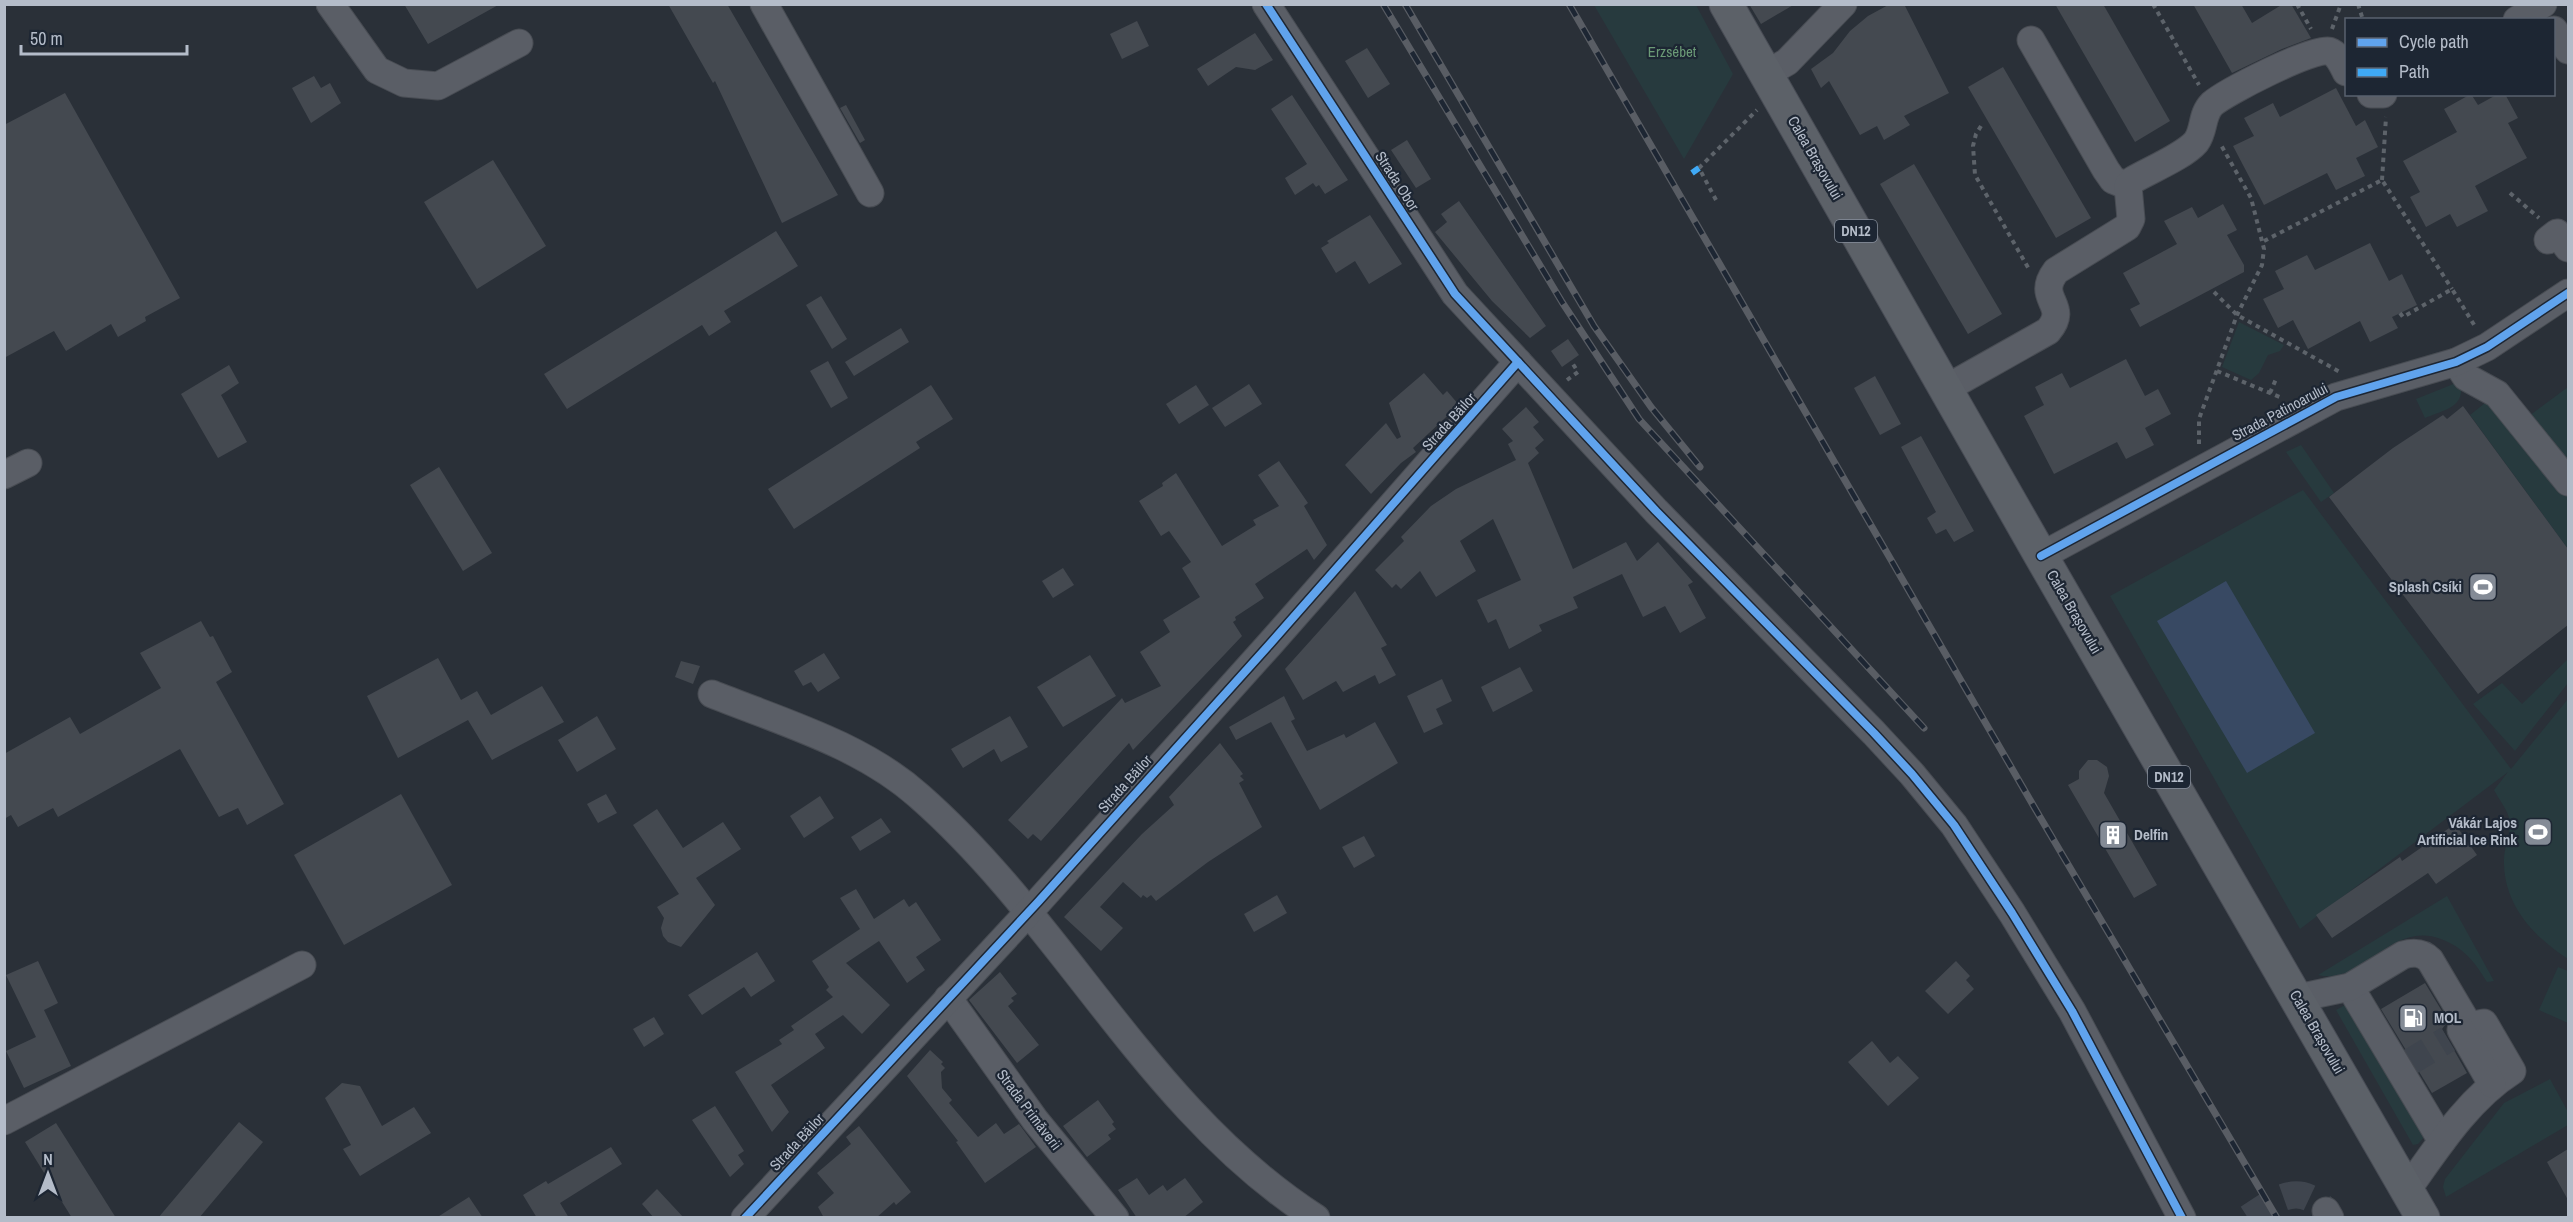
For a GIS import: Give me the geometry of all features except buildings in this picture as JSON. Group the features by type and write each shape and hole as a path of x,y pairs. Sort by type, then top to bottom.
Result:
{"main road":[{"name":"Calea Brașovului","path":"1726,4 2415,1204"}],"street":[{"path":"330,4 377,70 404,83 438,86 519,43"},
{"path":"764,4 870,193"},
{"name":"Strada Obor","path":"1266,4 1455,294 1656,510 1874,733 1954,825 2012,912 2072,1011 2182,1218"},
{"path":"1771,82 1787,62 1843,4"},
{"path":"2555,33 2568,50"},
{"path":"2031,40 2106,170 2113,180 2128,186"},
{"path":"1947,388 2048,331 2057,316 2056,307 2047,292 2048,282 2056,271 2127,227 2131,219 2128,186 2133,180 2196,141 2207,110 2220,98 2296,59 2323,51 2338,57 2345,70"},
{"name":"Strada Patinoarului","path":"2041,556 2336,397 2456,362 2487,347 2568,293"},
{"name":"Strada Băilor","path":"745,1218 1029,911 1269,645 1518,362"},
{"path":"2456,362 2466,377 2498,394 2568,482"},
{"path":"712,694 796,727 851,752 888,773 918,795 970,845 1029,911 1108,1016 1158,1077 1203,1125 1266,1181 1316,1218"},
{"path":"2298,998 2350,987 2411,953 2425,955 2430,960 2459,1032 2484,1023 2512,1071 2492,1084 2442,1141 2415,1204"},
{"path":"4,1121 302,965"},
{"path":"2350,987 2402,1066 2442,1141"},
{"name":"Strada Primăverii","path":"948,998 1035,1120 1115,1218"}],"path":[{"path":"2153,4 2251,198 2264,241 2262,265 2237,315 2198,428 2197,438 2204,468"},
{"path":"1716,200 1699,168 1771,82"},
{"path":"2380,102 2382,180 2487,347"},
{"path":"1981,126 1973,146 1975,175 2035,280 2048,282"},
{"path":"2264,241 2382,180"},
{"path":"2510,193 2558,240"},
{"path":"2400,313 2403,317 2452,289"},
{"path":"2214,292 2237,315 2332,366 2364,388"},
{"path":"2217,371 2311,410"},
{"path":"2270,393 2276,380"}],"green space":[{"name":"Erzsébet","path":"1594,5 1696,5 1733,74 1684,159"},
{"path":"2239,322 2284,345 2280,351 2268,355 2259,373 2251,380 2222,367"},
{"path":"2461,381 2460,397 2457,402 2425,418 2416,399"},
{"path":"2505,387 2529,416 2568,387 2568,549 2470,415"},
{"path":"2301,445 2334,493 2321,502 2286,452"},
{"path":"2303,490 2511,769 2568,699 2568,959 2533,930 2516,907 2510,893 2504,859 2510,828 2509,819 2494,790 2508,772 2300,929 2110,596"},
{"path":"2568,659 2568,683 2515,751 2473,704 2502,683 2522,704"},
{"path":"2447,896 2494,981 2487,982 2473,962 2456,947 2441,939 2423,936 2407,938 2392,945 2349,971 2334,976 2318,975"},
{"path":"2558,967 2568,971 2568,1023 2539,1010"},
{"path":"2345,1005 2425,1136 2418,1144 2413,1145 2336,1010"},
{"path":"2550,1079 2568,1112 2568,1125 2446,1197 2443,1187 2445,1179 2504,1103"}],"water":[{"path":"2226,581 2315,733 2247,773 2157,621"}],"tunnel":[{"path":"2405,1065 2448,1039"},
{"path":"2248,1218 2278,1200 2296,1195 2306,1196 2326,1211"}],"railway":[{"path":"1383,4 1562,302 1639,419 1924,728"},
{"path":"1405,4 1594,326 1651,407 1700,467"},
{"path":"1569,4 2040,817 2277,1218"}],"marked path":[{"path":"1692,173 1699,168"}],"cycle path":[{"path":"1266,4 1455,294 1656,511 1874,733 1954,825 2012,913 2072,1011 2182,1218"},
{"path":"2041,556 2336,397 2456,362 2487,347 2568,293"},
{"path":"745,1218 1038,902 1269,645 1518,362"}],"place":[{"name":"Splash Csíki","path":"2483,587"},
{"name":"Vákár Lajos Artificial Ice Rink","path":"2538,832"},
{"name":"Delfin","path":"2113,835"},
{"name":"MOL","path":"2413,1018"}]}
